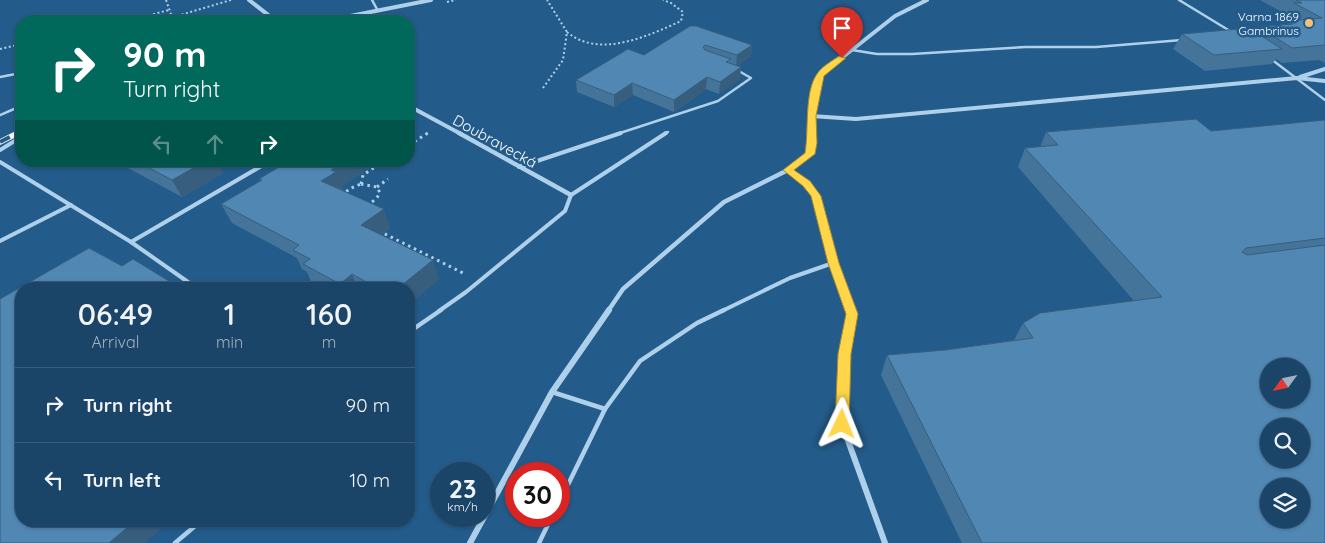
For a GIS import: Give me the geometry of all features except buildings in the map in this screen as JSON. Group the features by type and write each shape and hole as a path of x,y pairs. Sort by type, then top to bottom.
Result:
{"street":[{"path":"249,0 268,15"},
{"path":"357,15 431,0"},
{"path":"470,543 552,392 623,289 724,202 788,170 810,154 812,143 811,116 820,75 895,16 927,0"},
{"path":"1297,78 1325,69"},
{"path":"811,116 856,119 1297,78 1325,81"},
{"name":"Doubravecká","path":"415,109 571,195"},
{"path":"788,170 807,184 816,196 833,263 852,314 844,354 842,424 885,543"}],"lane":[{"path":"372,0 378,11"},
{"path":"1179,0 1231,32 1225,33"},
{"path":"852,50 877,54 912,54 1026,47 1096,47 1185,39"},
{"path":"1266,55 1325,100"},
{"path":"519,167 718,100 751,78 747,74 731,68"},
{"path":"0,76 15,73"},
{"path":"0,115 15,109"},
{"path":"415,328 479,282 565,211 571,195 668,132"},
{"path":"0,150 15,141"},
{"path":"0,162 131,242 188,282"},
{"path":"131,242 260,167"},
{"path":"0,241 71,206"},
{"path":"570,481 605,409 640,361 697,323 790,278 833,263"},
{"path":"552,392 605,409"},
{"path":"175,543 194,527"},
{"path":"539,543 547,527"}],"path":[{"path":"166,0 171,15"},
{"path":"179,15 231,0"},
{"path":"547,0 567,32 578,41 594,44 651,35 681,21 683,12 671,3 663,0"},
{"path":"150,15 169,10"},
{"path":"544,88 563,60 567,32"},
{"path":"0,49 15,45"},
{"path":"415,141 430,131"},
{"path":"362,184 363,175 375,167"},
{"path":"378,187 379,197 370,203 358,207 347,205 342,200 342,196 349,188 362,184 378,187 388,179"},
{"path":"343,185 349,188"},
{"path":"356,213 358,207"},
{"path":"371,227 479,282"}],"railway":[{"path":"0,142 15,134"}],"place":[{"name":"Varna 1869 Gambrinus","path":"1309,23"}],"route":[{"path":"842,58 820,75 811,116 812,143 810,154 788,170 807,184 816,196 833,263 852,314 844,354 842,424"}]}
